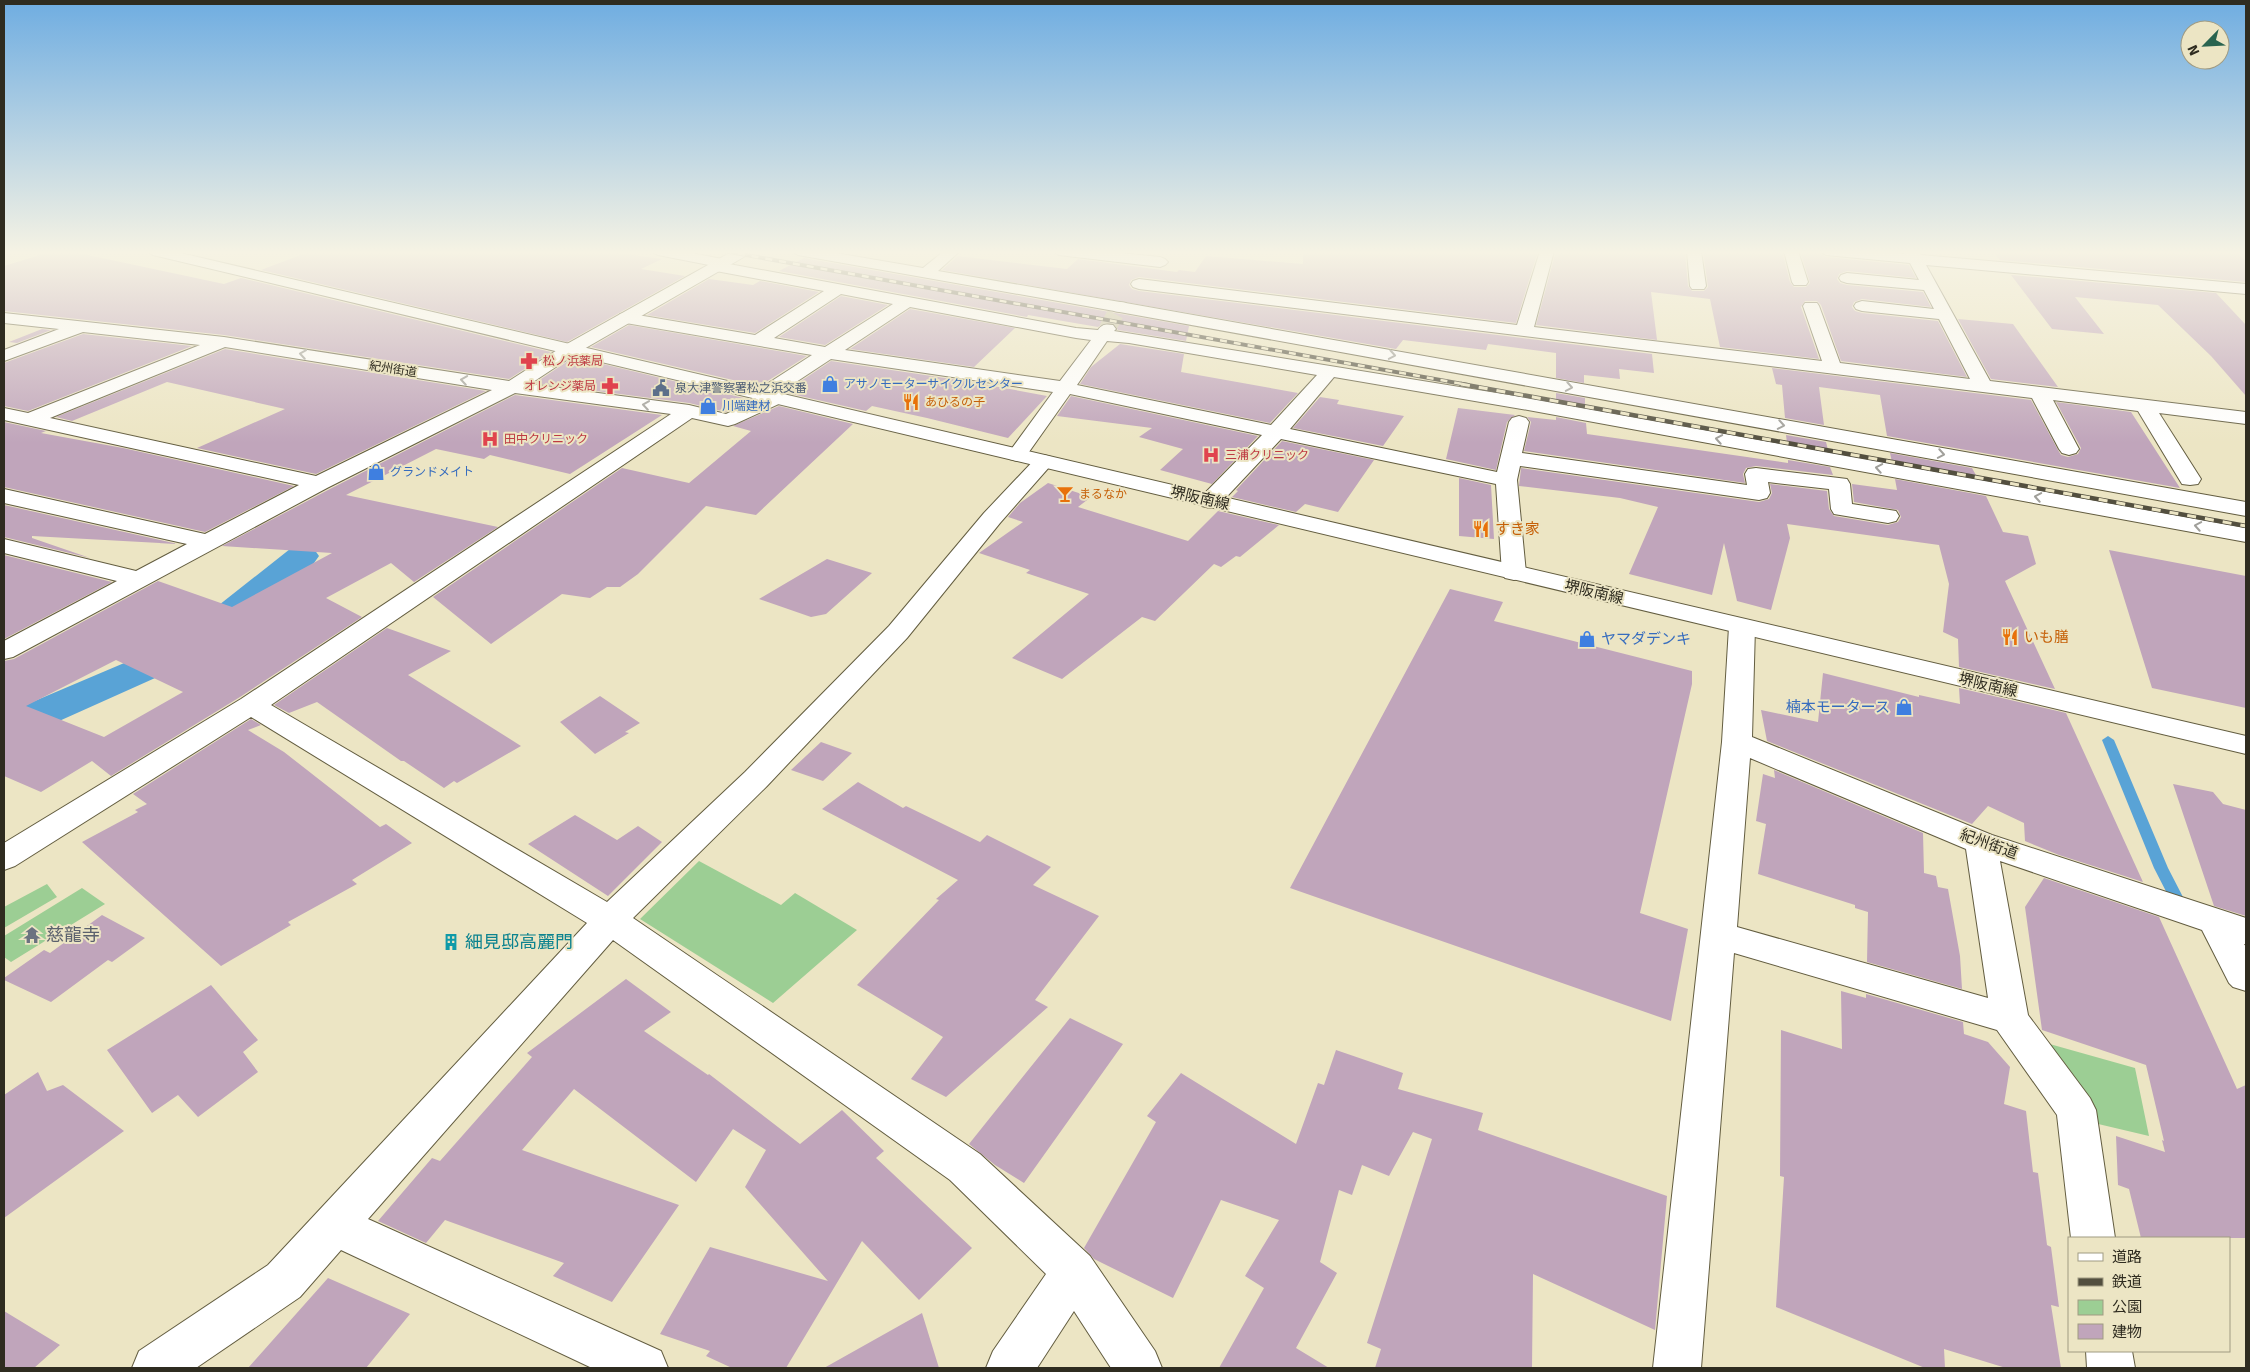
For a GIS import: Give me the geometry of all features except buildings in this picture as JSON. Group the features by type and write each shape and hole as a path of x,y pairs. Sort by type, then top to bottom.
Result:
{"street":[{"name":"堺阪南線","path":"426,315 2246,746"},
{"path":"4,651 320,483 512,387 571,349 631,315"},
{"path":"758,341 798,315"},
{"path":"776,398 774,388 887,315"},
{"path":"978,315 1076,333 1105,332 1330,371 1519,409 2246,535"},
{"path":"1148,315 1519,378 2246,509"},
{"path":"1393,315 2246,418"},
{"path":"1524,331 1529,315"},
{"path":"1815,315 1832,368"},
{"path":"1946,315 1984,387"},
{"name":"紀州街道","path":"4,318 224,342 512,387 689,411 728,420 776,398"},
{"path":"626,318 829,353 1066,388 1506,480"},
{"path":"4,356 81,326"},
{"path":"156,1368 284,1281 610,920 756,779 898,632 992,518 1031,458 1066,388 1105,332"},
{"path":"4,431 224,342"},
{"path":"1210,501 1276,432 1330,371"},
{"path":"1514,573 1506,480 1519,409 1519,378"},
{"path":"1519,409 1539,382"},
{"path":"2040,394 2069,449"},
{"path":"2146,406 2190,479"},
{"path":"4,858 251,704 689,411"},
{"path":"4,414 320,483"},
{"path":"1510,458 1759,493 1756,474 1838,484 1842,509 1888,516"},
{"path":"4,496 208,542"},
{"path":"4,546 138,579"},
{"path":"1677,1368 1737,742 1742,627"},
{"path":"251,704 610,920 965,1167 1074,1271 1138,1368"},
{"name":"紀州街道","path":"1737,742 1981,843 2231,926"},
{"path":"1981,843 2010,1019 2076,1110 2093,1237"},
{"path":"2231,926 2245,978"},
{"path":"1719,936 2010,1019"},
{"path":"334,1225 644,1368"},
{"path":"1010,1368 1074,1271"},
{"path":"2108,1352 2111,1368"}],"green space":[{"path":"699,861 781,905 795,893 857,930 773,1003 640,919"},
{"path":"47,884 57,897 4,928 4,907"},
{"path":"82,888 105,904 11,962 4,957 4,936"},
{"path":"2039,1041 2135,1068 2149,1136 2094,1123"}],"waterway":[{"path":"4,730 150,666 213,628 302,556"},
{"path":"2108,740 2161,868 2177,899"}],"tunnel":[{"path":"1107,329 1115,315"}],"railway":[{"path":"1079,315 1468,385"},
{"path":"1461,384 2246,526"}],"place":[{"name":"松ノ浜薬局","path":"529,361"},
{"name":"アサノモーターサイクルセンター","path":"830,384"},
{"name":"オレンジ薬局","path":"610,386"},
{"name":"泉大津警察署松之浜交番","path":"661,388"},
{"name":"あひるの子","path":"911,402"},
{"name":"川端建材","path":"708,406"},
{"name":"田中クリニック","path":"490,439"},
{"name":"三浦クリニック","path":"1211,455"},
{"name":"グランドメイト","path":"376,472"},
{"name":"まるなか","path":"1065,494"},
{"name":"すき家","path":"1481,529"},
{"name":"いも膳","path":"2010,637"},
{"name":"ヤマダデンキ","path":"1587,639"},
{"name":"楠本モータース","path":"1904,707"},
{"name":"慈龍寺","path":"32,935"},
{"name":"細見邸高麗門","path":"451,942"}]}
